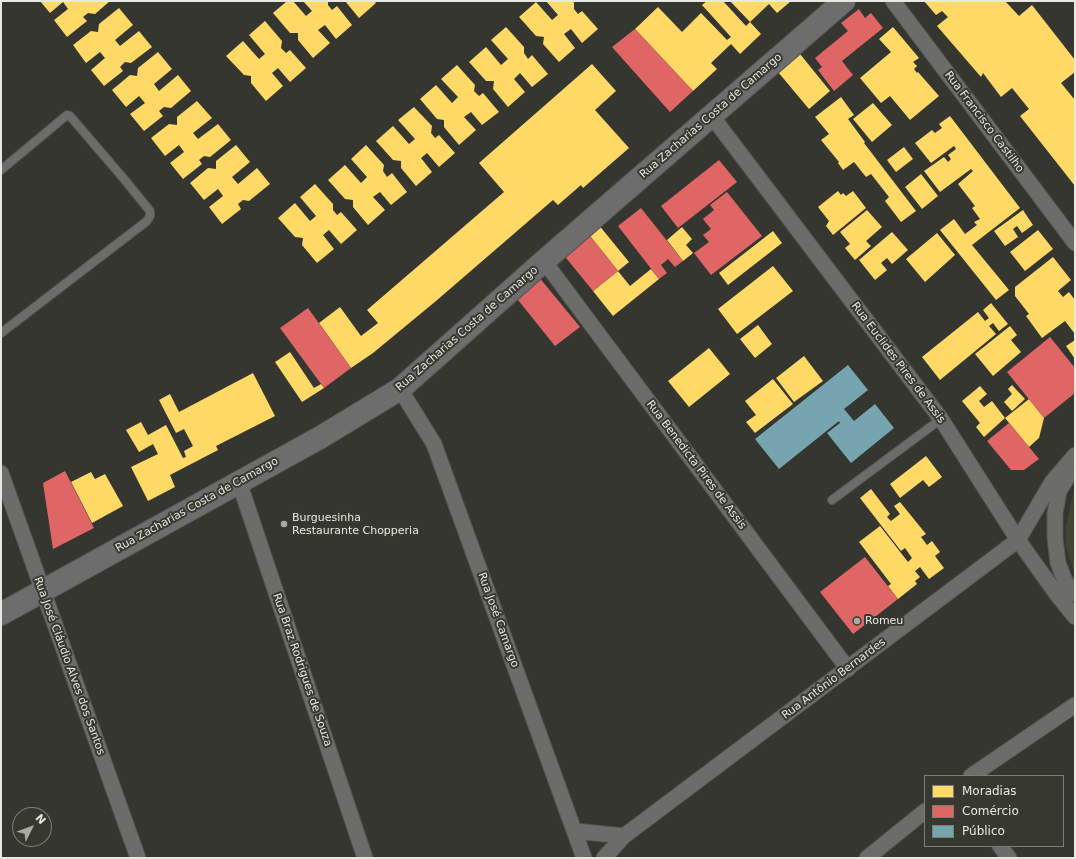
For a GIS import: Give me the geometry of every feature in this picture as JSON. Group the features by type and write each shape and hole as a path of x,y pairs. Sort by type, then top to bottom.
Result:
{"main road":[{"name":"Rua Zacharias Costa de Camargo","path":"1,614 321,437 400,388 711,115 844,1"}],"street":[{"name":"Rua Francisco Castilho","path":"893,1 1075,243"},
{"name":"Rua Euclides Pires de Assis","path":"711,115 941,419 1018,540 1067,593 1075,617"},
{"name":"Rua Benedicta Pires de Assis","path":"544,261 848,669"},
{"name":"Rua José Camargo","path":"400,388 434,444 584,858"},
{"name":"Rua Antônio Bernardes","path":"604,858 624,836 1018,540 1052,482 1075,455"},
{"path":"1067,593 1065,581 1058,563 1055,538 1055,513 1059,491 1075,463"},
{"name":"Rua José Cláudio Alves dos Santos","path":"1,473 138,858"},
{"name":"Rua Braz Rodrigues de Souza","path":"238,482 365,858"},
{"path":"972,775 1075,705"},
{"path":"867,858 924,812"},
{"path":"575,832 624,836"},
{"path":"1001,847 1009,858"}],"lane":[{"path":"1,170 67,115 124,179 150,212 150,216 146,221 1,333"},
{"path":"832,500 941,419"}],"green space":[{"path":"1075,484 1075,575 1066,546 1066,526"}],"building: Moradias":[{"path":"40,1 110,1 95,14 88,13 83,17 87,21 67,37 54,20 68,9 63,2 50,13"},
{"path":"287,1 293,1 306,16 312,11 303,1 328,1 328,5 332,10 337,6 352,25 336,39 325,25 318,30 330,43 313,58 298,40 298,33 290,33 273,13"},
{"path":"345,1 374,1 376,3 359,18"},
{"path":"546,1 573,1 574,9 578,14 582,11 598,29 582,43 571,29 564,34 575,48 559,62 543,44 544,37 536,36 519,17 536,2 552,20 558,15"},
{"path":"707,1 723,1 746,26 750,22 761,34 740,54 731,44 711,63 717,69 693,91 635,29 658,7 682,32 701,13 727,40 731,37 702,5"},
{"path":"730,1 791,1 777,13 769,4 750,22"},
{"path":"924,1 1005,1 1019,16 1032,5 1075,60 1075,72 1061,83 1075,100 1075,186 1020,116 1029,109 1012,88 1001,97 983,73 981,77 937,26 948,17 942,11 936,15"},
{"path":"119,8 133,25 115,40 120,46 139,31 152,47 131,63 125,62 120,67 123,71 104,86 91,70 105,58 100,52 86,63 73,45 91,31 98,32 99,24"},
{"path":"265,21 282,41 281,48 286,53 290,50 306,68 290,82 278,68 272,73 283,86 266,101 251,83 251,76 244,75 226,56 243,41 259,59 265,54 249,35"},
{"path":"506,27 524,47 524,53 528,59 532,55 548,74 532,87 520,73 514,79 525,92 508,107 493,89 494,81 486,81 469,62 486,47 501,65 508,59 491,40"},
{"path":"893,27 919,58 913,62 917,66 914,69 939,96 910,120 890,96 881,103 860,78 891,52 879,39"},
{"path":"158,52 172,69 154,84 159,91 178,75 191,91 171,108 164,107 159,111 163,116 144,131 130,114 145,103 139,96 126,107 112,90 130,75 137,76 138,68"},
{"path":"800,54 830,91 809,109 778,72"},
{"path":"592,64 616,91 595,110 629,148 583,188 581,185 558,205 553,200 436,301 373,353 351,368 319,323 340,307 361,336 378,323 367,310 504,192 479,163"},
{"path":"457,65 475,85 474,91 479,96 483,93 499,112 482,125 471,112 464,117 476,130 459,145 444,127 444,120 437,119 420,99 436,85 452,103 458,97 441,79"},
{"path":"841,97 854,115 848,119 865,142 864,143 916,211 901,222 885,201 889,197 871,174 866,177 854,162 843,170 838,163 839,162 821,140 829,134 815,117"},
{"path":"197,101 212,118 193,133 198,139 218,124 231,140 210,157 204,156 199,160 202,164 183,179 170,163 184,152 179,145 165,156 151,138 169,124 177,125 177,117"},
{"path":"873,103 892,125 872,142 853,119"},
{"path":"414,107 432,126 431,133 435,138 439,135 455,153 439,167 427,153 421,158 432,172 416,186 401,168 401,161 393,160 376,141 393,126 409,144 415,139 398,120"},
{"path":"950,116 1020,208 972,245 1009,290 996,300 940,230 954,219 965,234 977,225 974,222 980,219 972,208 975,206 958,184 973,171 971,169 940,192 924,171 944,157 948,162 951,159 948,155 956,149 954,146 931,163 915,143 932,130 935,133 942,128 939,124"},
{"path":"236,145 250,162 232,177 238,184 257,168 270,184 249,201 243,200 238,204 241,209 222,224 209,207 223,196 218,189 204,200 190,183 208,168 216,169 216,161"},
{"path":"366,145 384,165 383,171 387,177 392,173 407,192 391,205 380,192 373,197 385,210 368,225 353,207 353,200 345,199 328,180 345,165 361,183 367,177 351,159"},
{"path":"904,147 913,159 896,172 887,160"},
{"path":"921,174 938,196 922,209 905,187"},
{"path":"315,184 333,204 333,210 337,215 341,212 357,230 341,244 329,230 323,235 334,249 317,263 302,245 303,238 295,237 278,218 295,203 310,221 316,216 300,197"},
{"path":"838,191 841,195 843,193 846,196 853,191 866,208 833,235 826,226 829,221 818,207"},
{"path":"867,210 882,227 866,241 871,246 855,260 845,248 850,244 840,232"},
{"path":"1023,210 1033,225 1022,233 1017,226 1013,229 1018,237 1005,246 994,231"},
{"path":"598,224 629,262 618,271 587,232"},
{"path":"682,227 692,239 686,245 693,253 683,261 667,240"},
{"path":"1038,230 1053,249 1025,271 1010,252"},
{"path":"773,231 782,243 728,285 719,273"},
{"path":"892,232 908,250 892,264 887,258 881,263 887,270 875,280 859,260"},
{"path":"937,233 955,255 925,282 906,259"},
{"path":"1053,257 1071,280 1058,291 1063,297 1069,292 1075,300 1075,334 1065,321 1042,338 1026,316 1029,314 1015,296 1015,287"},
{"path":"773,266 793,291 737,334 718,309"},
{"path":"651,269 659,279 613,316 593,291 618,271 630,286"},
{"path":"991,303 1008,324 999,331 993,323 989,326 996,334 940,380 922,357 978,312 985,321 989,318 983,310"},
{"path":"758,325 772,344 755,358 740,339"},
{"path":"1010,326 1017,335 1011,340 1021,352 993,376 975,354"},
{"path":"1075,340 1075,359 1066,346"},
{"path":"709,348 730,374 689,407 668,381"},
{"path":"290,352 314,388 321,384 324,388 302,402 275,362"},
{"path":"804,356 823,381 794,402 776,378"},
{"path":"253,373 275,416 216,446 218,450 170,475 175,487 148,501 131,467 158,454 153,444 139,452 126,430 141,422 148,435 166,425 183,458 186,457 184,451 193,446 184,429 176,433 159,400 170,394 179,412"},
{"path":"773,379 793,404 755,433 746,422 756,415 745,401"},
{"path":"1012,385 1025,399 1012,411 1004,402 1012,394 1008,389"},
{"path":"980,386 987,394 979,401 984,407 992,401 1005,418 984,437 976,427 980,423 962,401"},
{"path":"1029,399 1044,418 1039,438 1029,447 1005,418"},
{"path":"926,456 942,477 929,487 923,480 900,498 890,484"},
{"path":"91,472 95,479 105,474 123,506 92,523 71,482"},
{"path":"871,489 890,514 887,517 891,521 900,514 894,506 900,502 926,534 921,537 927,545 932,541 940,552 935,556 944,568 929,579 920,567 915,571 920,577 915,581 917,584 898,599 888,586 891,584 859,542 880,526 908,562 912,558 905,548 901,551 860,498"}],"building: Comércio":[{"path":"859,9 865,18 871,13 883,28 842,61 853,75 834,91 818,70 822,67 815,58 848,31 841,23"},
{"path":"635,29 693,91 670,112 612,47"},
{"path":"719,160 737,182 678,228 661,206"},
{"path":"727,192 762,236 711,275 694,253 709,242 703,235 711,229 703,219 714,210 710,205"},
{"path":"641,208 683,261 675,267 668,259 661,265 667,273 659,279 618,226"},
{"path":"587,232 618,271 593,291 562,253"},
{"path":"538,276 580,327 555,346 514,295"},
{"path":"308,308 351,368 324,388 280,328"},
{"path":"1050,337 1075,368 1075,393 1044,418 1007,372"},
{"path":"1009,423 1039,459 1024,470 1011,470 987,441"},
{"path":"65,471 94,528 53,549 43,483"},
{"path":"865,557 898,599 853,634 820,592"}],"building: Público":[{"path":"848,365 868,390 844,409 854,421 875,404 894,428 851,463 827,433 840,423 839,421 779,469 755,439"}],"place":[{"name":"Burguesinha Restaurante Chopperia","path":"284,524"},
{"name":"Romeu","path":"857,621"}]}
